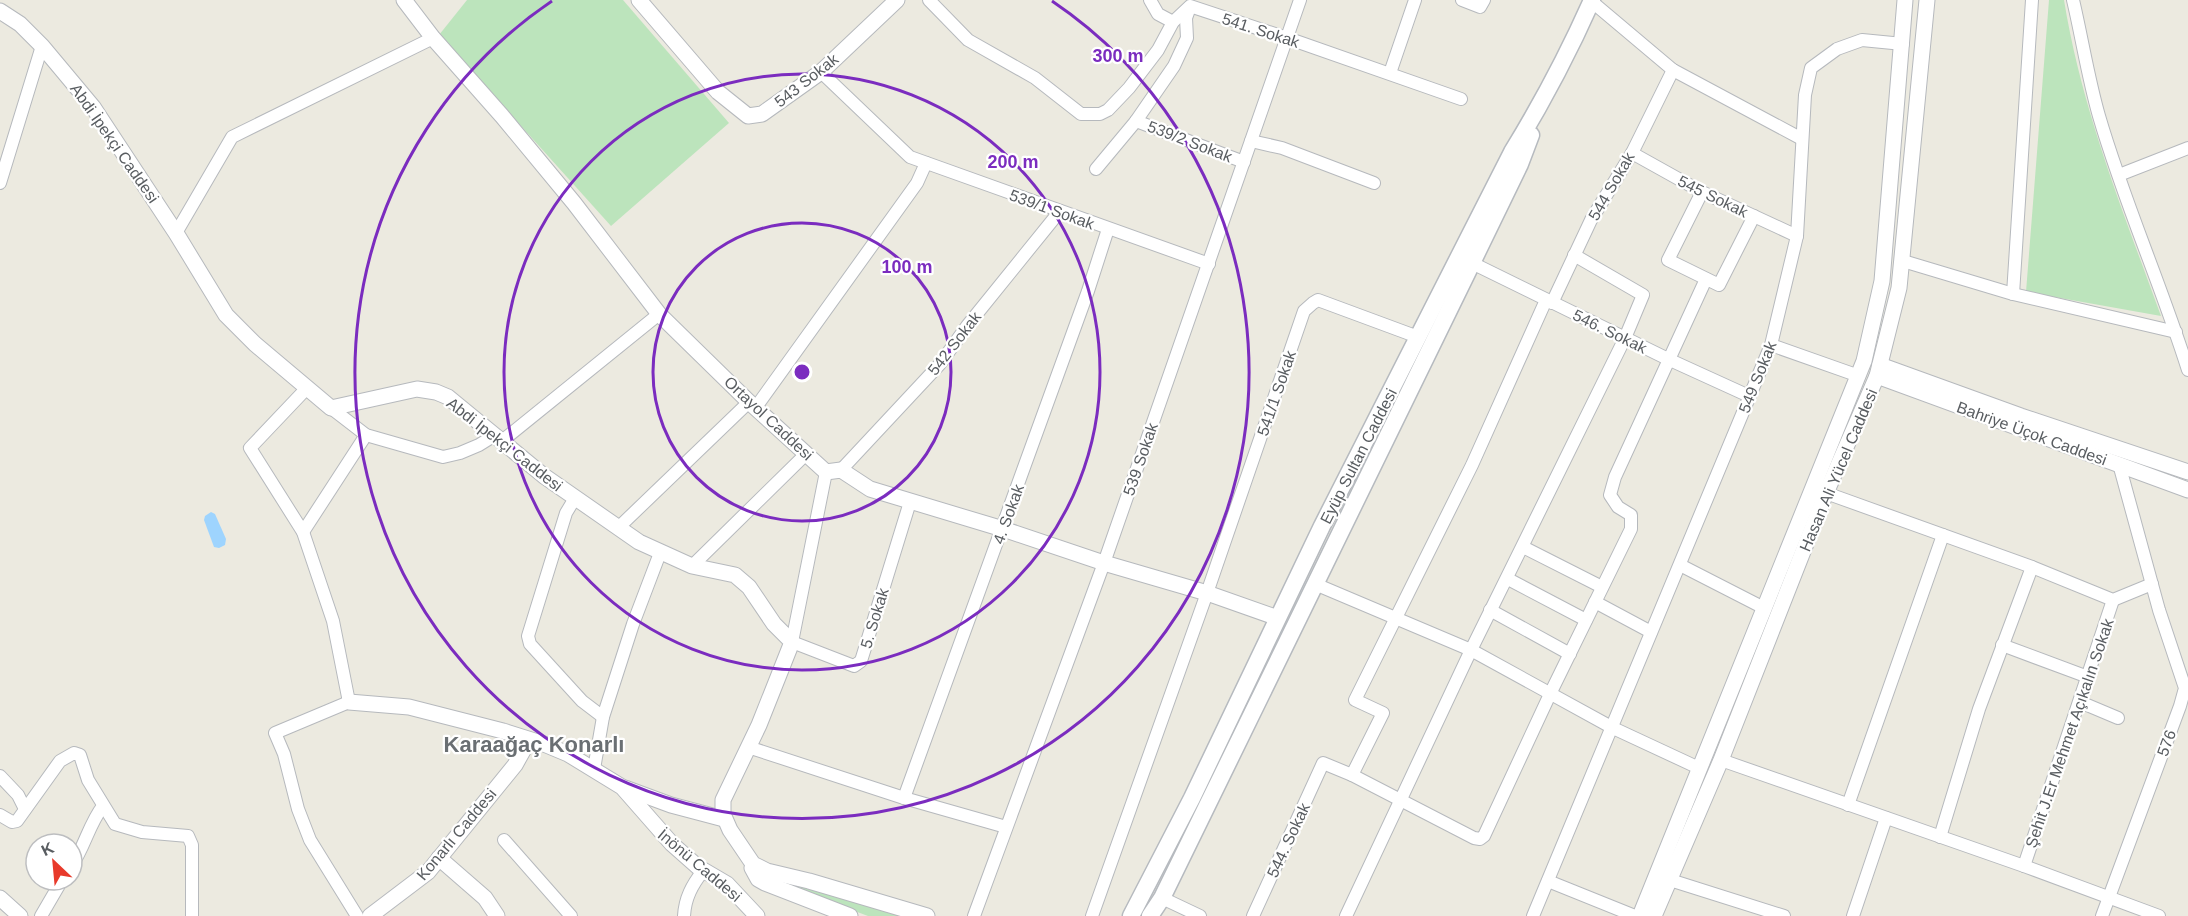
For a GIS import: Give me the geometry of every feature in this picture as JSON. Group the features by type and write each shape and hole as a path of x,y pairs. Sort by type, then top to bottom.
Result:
{"main road":[{"name":"Eyüp Sultan Caddesi","path":"1131,916 1192,798 1278,618 1418,337 1592,1"},
{"path":"1150,916 1162,898 1472,264 1529,143 1534,126 1533,117"}],"street":[{"name":"Ortayol Caddesi","path":"404,0 433,38 574,203 659,314 806,454 870,489 1207,593 1278,618"},
{"name":"543 Sokak","path":"639,0 718,92 748,116 762,114 821,72 897,0"},
{"path":"929,0 968,40 1035,78 1081,114 1100,114 1108,110 1129,88 1158,50 1173,22 1191,2"},
{"path":"1150,0 1158,14 1173,22"},
{"name":"539 Sokak","path":"974,916 1104,563 1300,0"},
{"path":"1390,73 1415,0"},
{"path":"1462,0 1480,7 1484,0"},
{"path":"1640,916 1859,376 1871,336 1882,281 1905,0"},
{"name":"Hasan Ali Yücel Caddesi","path":"1654,916 1878,371 1894,314 1903,261 1927,0"},
{"path":"2013,294 2032,0"},
{"path":"2073,0 2099,115 2142,247 2176,332 2188,370"},
{"path":"1592,1 1673,70 1802,139"},
{"path":"1096,169 1136,121 1174,66 1187,38 1186,18 1191,2"},
{"name":"541. Sokak","path":"1191,2 1461,99"},
{"name":"Abdi İpekçi Caddesi","path":"0,11 20,24 42,46 93,107 176,233 226,315 306,389 331,408 406,391 426,390 448,397 575,498 618,528 660,552 692,566 735,575 749,587 774,624 792,642"},
{"path":"176,233 232,137 433,38"},
{"name":"549 Sokak","path":"1533,916 1772,345 1797,236 1805,95 1811,68 1837,49 1862,40 1902,44"},
{"path":"0,185 42,46"},
{"name":"544 Sokak","path":"1396,617 1472,465 1549,302 1591,220 1632,153 1673,70"},
{"name":"539/1 Sokak","path":"821,72 910,157 1209,264"},
{"name":"539/2 Sokak","path":"1136,121 1244,162"},
{"path":"1251,141 1282,148 1374,183"},
{"path":"2119,175 2188,148"},
{"name":"545 Sokak","path":"1632,153 1702,192 1797,236"},
{"path":"618,528 752,405 917,183 926,162"},
{"path":"1702,192 1668,260 1706,279 1719,285 1754,216"},
{"name":"542 Sokak","path":"834,471 940,364 967,326 1060,211"},
{"name":"4. Sokak","path":"904,798 1088,291 1108,229"},
{"path":"1346,916 1490,610 1508,579 1625,338 1643,295 1574,255"},
{"path":"1903,261 2013,294 2176,332"},
{"name":"546. Sokak","path":"1472,264 1749,396"},
{"path":"1396,617 1354,700 1383,713 1353,775 1474,838 1480,839 1485,836 1551,692 1631,529 1631,515 1618,507 1610,495 1615,477 1706,279"},
{"name":"541/1 Sokak","path":"1207,593 1304,312 1308,307 1318,300 1418,337"},
{"path":"331,408 366,435 443,457 460,453 499,438 659,314"},
{"path":"1772,345 1859,376"},
{"name":"Bahriye Üçok Caddesi","path":"1878,371 2188,490"},
{"name":"Bahriye Üçok Caddesi","path":"1878,371 2188,472"},
{"path":"306,389 250,448 303,532 333,621 349,702 275,733 284,754 298,809 310,840 357,916"},
{"path":"303,532 366,435"},
{"path":"692,566 806,454"},
{"name":"576","path":"2103,916 2186,687 2152,584 2119,464"},
{"path":"834,471 792,642 771,697 723,800 722,809 724,819 753,866 758,879 850,916"},
{"path":"1826,493 2032,567 2113,600 2152,584"},
{"path":"575,498 566,513 528,636 530,644 582,701 603,717"},
{"name":"5. Sokak","path":"792,642 845,664 854,666 861,661 910,502"},
{"path":"1848,805 1943,535"},
{"path":"1523,547 1602,587"},
{"path":"594,769 603,717 633,624 660,552"},
{"path":"1680,565 1764,608"},
{"path":"1940,837 1979,709 2032,567"},
{"path":"1508,579 1586,620"},
{"path":"1315,584 1471,650 1613,728 1699,768"},
{"path":"1092,916 1207,593"},
{"name":"Şehit J.Er Mehmet Açıkalın Sokak","path":"2024,866 2113,600"},
{"path":"1595,602 1651,632"},
{"path":"1490,610 1570,654"},
{"path":"2002,645 2088,677"},
{"name":"İnönü Caddesi","path":"349,702 409,707 530,740 568,754 622,787 658,831 703,871 727,884 757,916"},
{"path":"2080,702 2118,718"},
{"name":"Konarlı Caddesi","path":"370,916 416,882 439,858 515,765 530,740"},
{"path":"748,747 904,798 1006,827"},
{"path":"0,815 12,822 17,821 60,761 74,753 80,755 88,780 115,824 142,832 188,836 192,845 192,916"},
{"path":"1720,760 2024,866 2159,916"},
{"name":"544. Sokak","path":"1253,916 1323,763 1353,775"},
{"path":"0,776 18,795 25,809"},
{"path":"622,787 671,805 724,819"},
{"path":"84,845 92,820 103,806"},
{"path":"1853,916 1886,818"},
{"path":"504,840 571,916"},
{"path":"439,858 485,898 497,916"},
{"path":"727,884 741,877 753,866"},
{"path":"753,866 927,916"},
{"path":"684,916 685,903 693,884 703,871"},
{"path":"1670,880 1784,916"},
{"path":"1548,881 1635,916"},
{"path":"41,916 55,892"},
{"path":"0,898 20,916"},
{"path":"1162,898 1200,916"}],"green space":[{"path":"467,0 623,0 729,123 611,226 439,35"},
{"path":"2049,0 2064,0 2081,81 2093,121 2118,199 2161,316 2026,292"},
{"path":"772,877 903,916 868,916 775,881"}],"water":[{"path":"211,512 215,514 226,539 225,545 219,548 214,547 204,520 205,516"}],"district":[{"name":"Karaağaç Konarlı","path":"534,744"}]}
